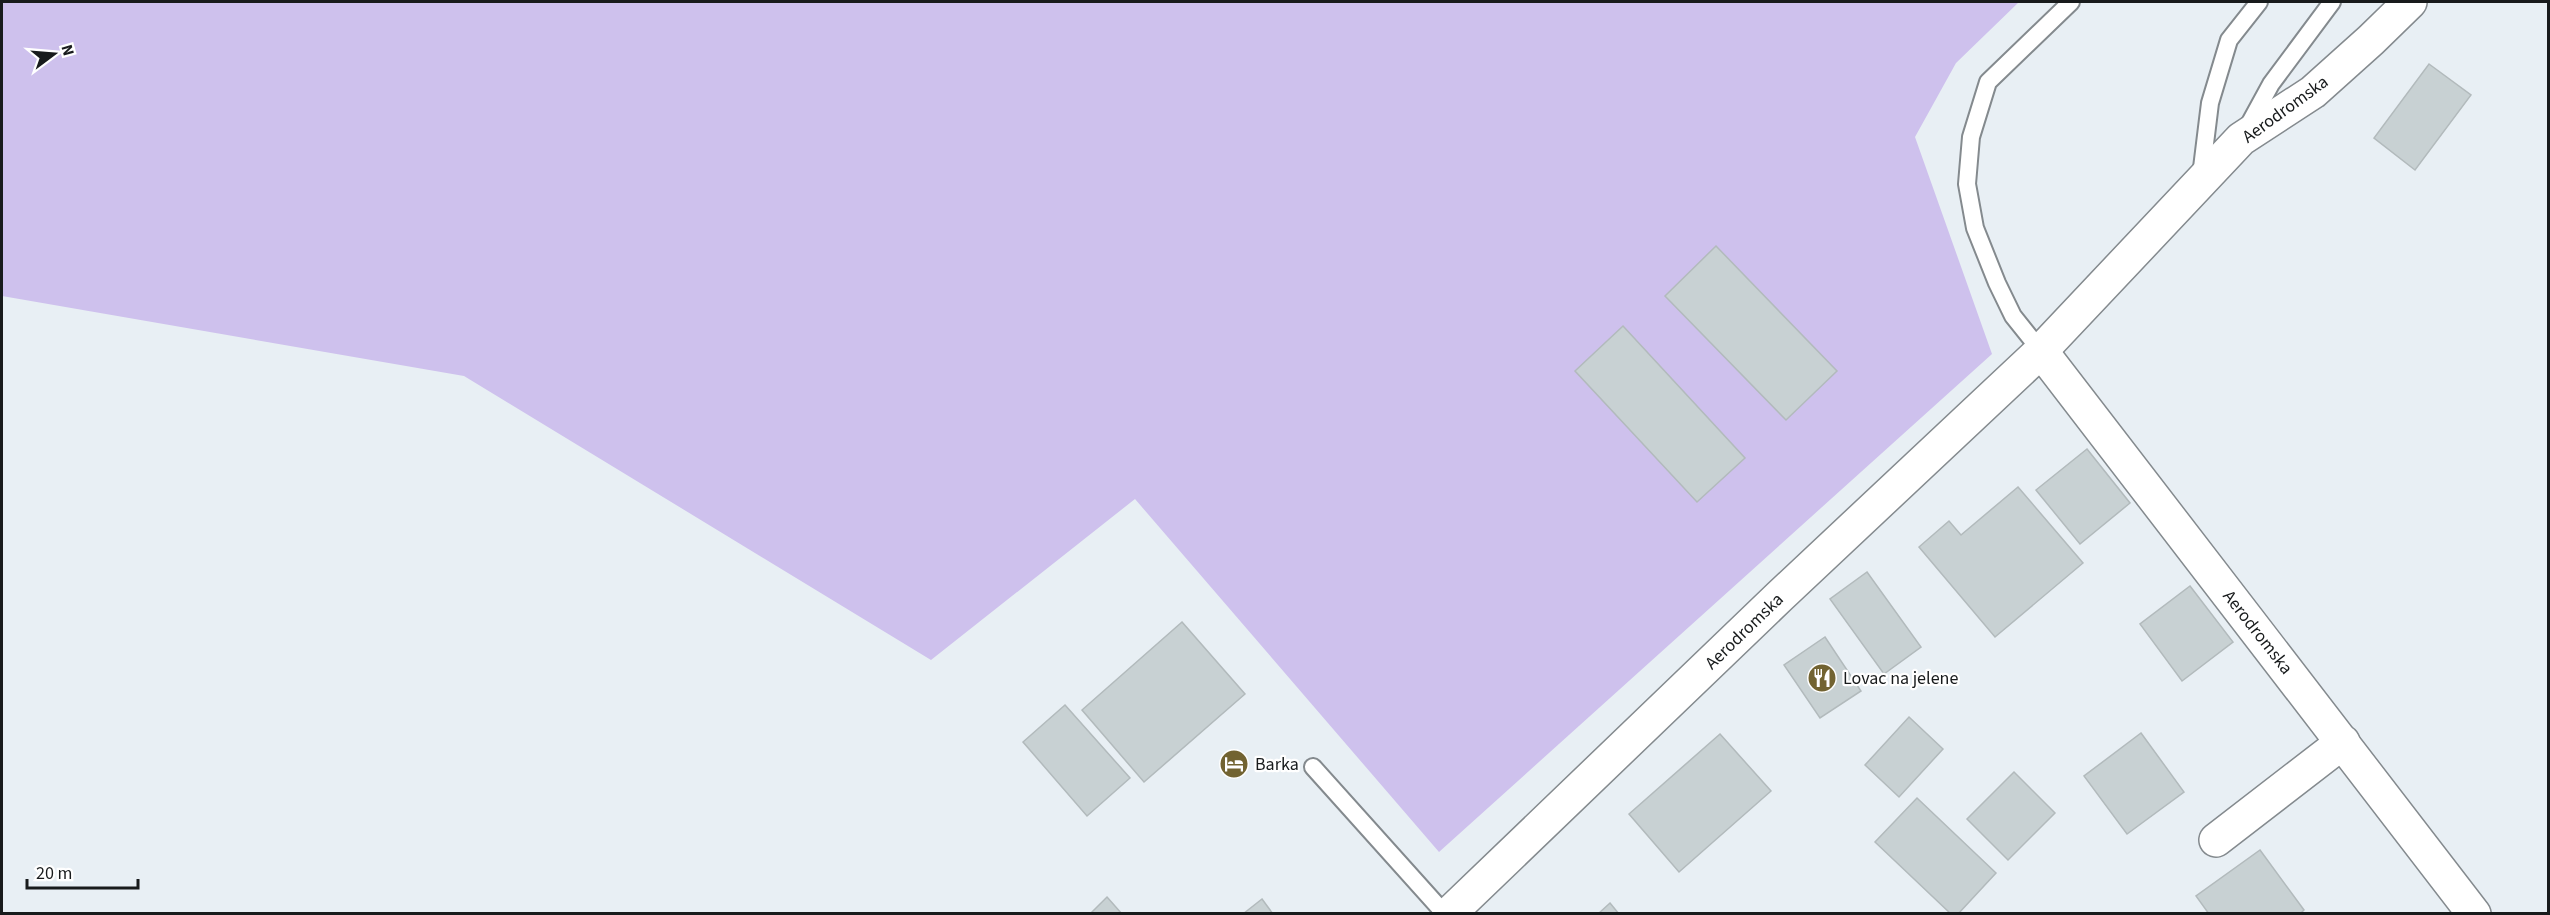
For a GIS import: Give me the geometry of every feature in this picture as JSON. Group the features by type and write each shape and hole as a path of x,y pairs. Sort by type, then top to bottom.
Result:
{"street":[{"name":"Aerodromska","path":"1447,914 2041,351 2241,139 2313,92 2410,2"},
{"name":"Aerodromska","path":"2041,351 2474,914"},
{"path":"2216,840 2343,742"}],"lane":[{"path":"2041,351 2013,316 1997,283 1975,228 1966,184 1971,137 1988,82 2071,2"},
{"path":"2200,182 2210,103 2229,40 2259,2"},
{"path":"2241,139 2271,84 2331,2"},
{"path":"1312,767 1447,914"}],"shaded area":[{"path":"2,2 2019,2 1956,63 1915,137 1992,354 1439,852 1135,499 931,660 464,376 2,296"}],"building":[{"path":"2429,64 2471,95 2415,170 2374,138"},
{"path":"1716,246 1837,371 1786,420 1665,296"},
{"path":"1623,326 1745,458 1697,502 1575,371"},
{"path":"2087,449 2130,503 2080,544 2036,490"},
{"path":"2018,487 2083,563 1995,637 1919,547 1949,521 1961,535"},
{"path":"1867,572 1921,647 1884,674 1830,599"},
{"path":"2190,586 2233,642 2182,681 2140,624"},
{"path":"1182,622 1245,694 1144,782 1082,710"},
{"name":"Lovac na jelene","path":"1825,637 1861,691 1820,718 1784,665"},
{"path":"1065,705 1130,778 1087,816 1023,742"},
{"path":"1909,717 1943,749 1899,797 1865,765"},
{"path":"2141,733 2184,792 2127,834 2084,776"},
{"path":"1720,734 1771,791 1679,872 1629,814"},
{"path":"2014,772 2055,813 2008,860 1967,819"},
{"path":"1917,798 1996,873 1958,914 1951,914 1875,842"},
{"path":"2260,850 2304,910 2300,914 2209,914 2196,896"},
{"path":"1107,897 1122,914 1090,914"},
{"path":"1262,899 1273,914 1243,914"},
{"path":"1610,903 1619,914 1598,914"}],"place":[{"name":"Lovac na jelene","path":"1822,678"},
{"name":"Barka","path":"1234,764"}]}
